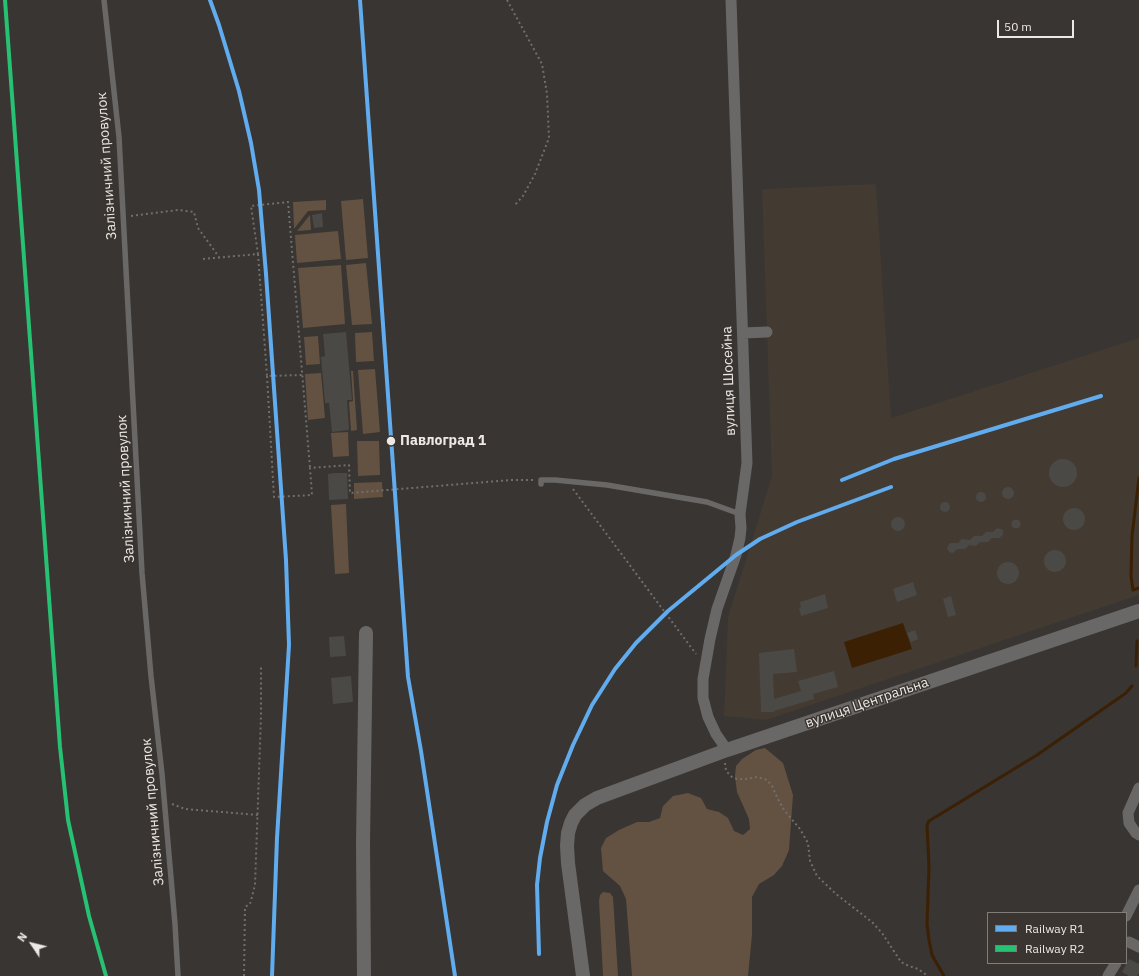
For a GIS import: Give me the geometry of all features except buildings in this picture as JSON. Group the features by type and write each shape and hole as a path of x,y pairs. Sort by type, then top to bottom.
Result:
{"street":[{"name":"вулиця Шосейна","path":"726,750 708,717 703,698 703,679 717,608 736,555 740,538 740,514 747,463 731,0"},
{"path":"743,333 767,332"},
{"name":"вулиця Центральна","path":"583,976 567,846 568,832 576,815 585,805 597,798 726,750 1139,611"},
{"path":"364,976 363,844 366,633"},
{"path":"1139,788 1128,813 1129,823 1139,835"},
{"path":"1127,914 1139,890"},
{"path":"1108,976 1115,964"}],"lane":[{"name":"Залізничний провулок","path":"104,0 119,136 142,573 164,800 178,976"},
{"path":"541,482 566,480 608,485 707,502 740,514"}],"path":[{"path":"507,0 542,64 547,94 549,138 535,174 523,196 514,206"},
{"path":"288,202 302,375 312,495 274,497 258,254 251,206 288,202"},
{"path":"124,217 178,210 194,212 198,228 219,257"},
{"path":"203,259 258,254"},
{"path":"267,376 302,375"},
{"path":"310,468 349,466 350,493 511,480 541,482"},
{"path":"566,480 705,666"},
{"path":"244,976 245,907 250,904 255,885 261,667"},
{"path":"726,750 726,771 732,777 737,779 746,779 757,777 767,780 772,786 784,810 800,829 808,843 810,861 817,876 872,922 882,933 901,962 918,968 928,976"},
{"path":"164,800 185,809 258,815"}],"shaded area":[{"path":"876,184 891,418 1139,338 1139,595 766,720 724,716 728,617 772,476 762,189"},
{"path":"363,199 368,258 346,260 341,201"},
{"path":"326,200 326,210 308,211 294,229 293,202"},
{"path":"310,215 311,230 297,231"},
{"path":"338,231 341,259 297,263 295,235"},
{"path":"366,263 372,324 352,325 346,265"},
{"path":"341,265 345,324 303,328 298,268"},
{"path":"372,332 374,361 356,362 355,333"},
{"path":"318,336 320,364 306,365 304,337"},
{"path":"375,369 380,432 363,434 358,370"},
{"path":"351,371 353,371 357,430 351,431 349,402 353,401"},
{"path":"321,373 325,418 308,420 305,374"},
{"path":"348,432 349,456 333,457 331,433"},
{"path":"357,441 379,441 380,475 358,476"},
{"path":"382,482 383,497 354,499 354,483"},
{"path":"346,504 349,573 335,574 331,505"},
{"path":"903,623 912,649 852,668 844,642"},
{"path":"765,748 783,763 793,795 789,850 782,866 774,875 759,884 752,897 752,935 748,976 632,976 626,899 620,886 603,871 601,848 606,838 637,822 649,822 660,818 663,806 673,796 688,793 701,798 707,809 719,812 728,818 734,831 743,835 750,829 749,819 737,792 735,776 736,766 742,759 756,750"},
{"path":"603,892 610,893 613,897 618,976 603,976 599,901 600,895"}],"waterway":[{"path":"1139,478 1132,536 1131,576 1133,590 1139,588"},
{"path":"1136,666 1137,641"},
{"path":"944,976 932,955 927,924 929,867 927,825 929,821 1037,755 1126,693 1132,686"}],"rail line":[{"name":"R2","path":"5,0 60,747 68,820 89,916 106,976"},
{"name":"R1","path":"210,0 239,91 251,143 259,190 286,560 289,645 277,838 272,976"},
{"name":"R1","path":"360,0 408,677 421,751 455,976"},
{"name":"R1","path":"842,480 894,459 1101,396"},
{"name":"R1","path":"539,954 537,885 540,858 547,822 557,785 573,745 592,705 615,669 636,643 668,611 736,555 760,539 797,522 891,487"}],"place":[{"name":"Павлоград 1","path":"391,441"}]}
